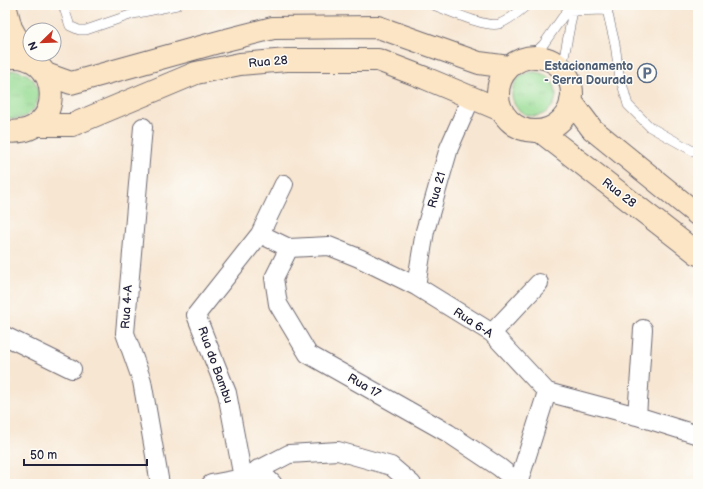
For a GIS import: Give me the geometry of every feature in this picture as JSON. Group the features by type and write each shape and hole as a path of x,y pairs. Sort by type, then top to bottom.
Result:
{"main road":[{"path":"6,5 11,28 22,48"},
{"path":"46,74 71,83 273,28 378,27 479,63 509,67"},
{"path":"530,57 542,57 552,61 562,68 572,89 571,101 567,112 560,121 551,128 540,131 517,127 501,110 498,98 498,87 502,76 509,67 519,60 530,57"},
{"path":"5,58 22,58"},
{"name":"Rua 28","path":"37,125 72,125 196,73 240,64 286,60 378,60 501,110"},
{"path":"5,131 16,132 28,130 37,125 45,117 50,106 52,95 46,74 32,62"},
{"path":"571,101 592,129 698,215"},
{"name":"Rua 28","path":"540,131 698,254"}],"street":[{"name":"Rua 21","path":"416,286 425,231 444,163 470,98"},
{"name":"Rua 4-A","path":"143,127 124,334 142,381 160,484"},
{"name":"Rua do Bambu","path":"250,477 227,393 196,315 260,234 284,184"},
{"name":"Rua 6-A","path":"260,234 289,248 330,246 359,258 416,286 492,333 547,392"},
{"name":"Rua 17","path":"289,248 274,278 278,304 308,354 448,434 499,467 519,484"},
{"path":"492,333 539,283"},
{"path":"637,416 643,329"},
{"path":"5,336 72,369"},
{"path":"519,484 547,392 637,416 698,435"},
{"path":"211,484 250,477 289,454 338,451 391,466 412,484"},
{"path":"250,477 273,484"}],"lane":[{"path":"63,5 70,26 79,30 86,30 133,14 177,5"},
{"path":"433,5 487,25 498,24 516,15 527,5"},
{"path":"571,8 609,7 619,73 628,105 650,127 693,151 698,150"},
{"path":"530,57 543,45 571,8"},
{"path":"562,68 571,8"}],"green space":[{"path":"15,70 27,75 35,82 38,91 37,101 33,109 26,116 17,119 5,117 5,72"},
{"path":"534,72 546,76 552,82 556,94 552,106 546,112 534,116 522,112 516,106 512,94 516,82 522,76"}],"place":[{"name":"Estacionamento - Serra Dourada","path":"647,73"}]}
